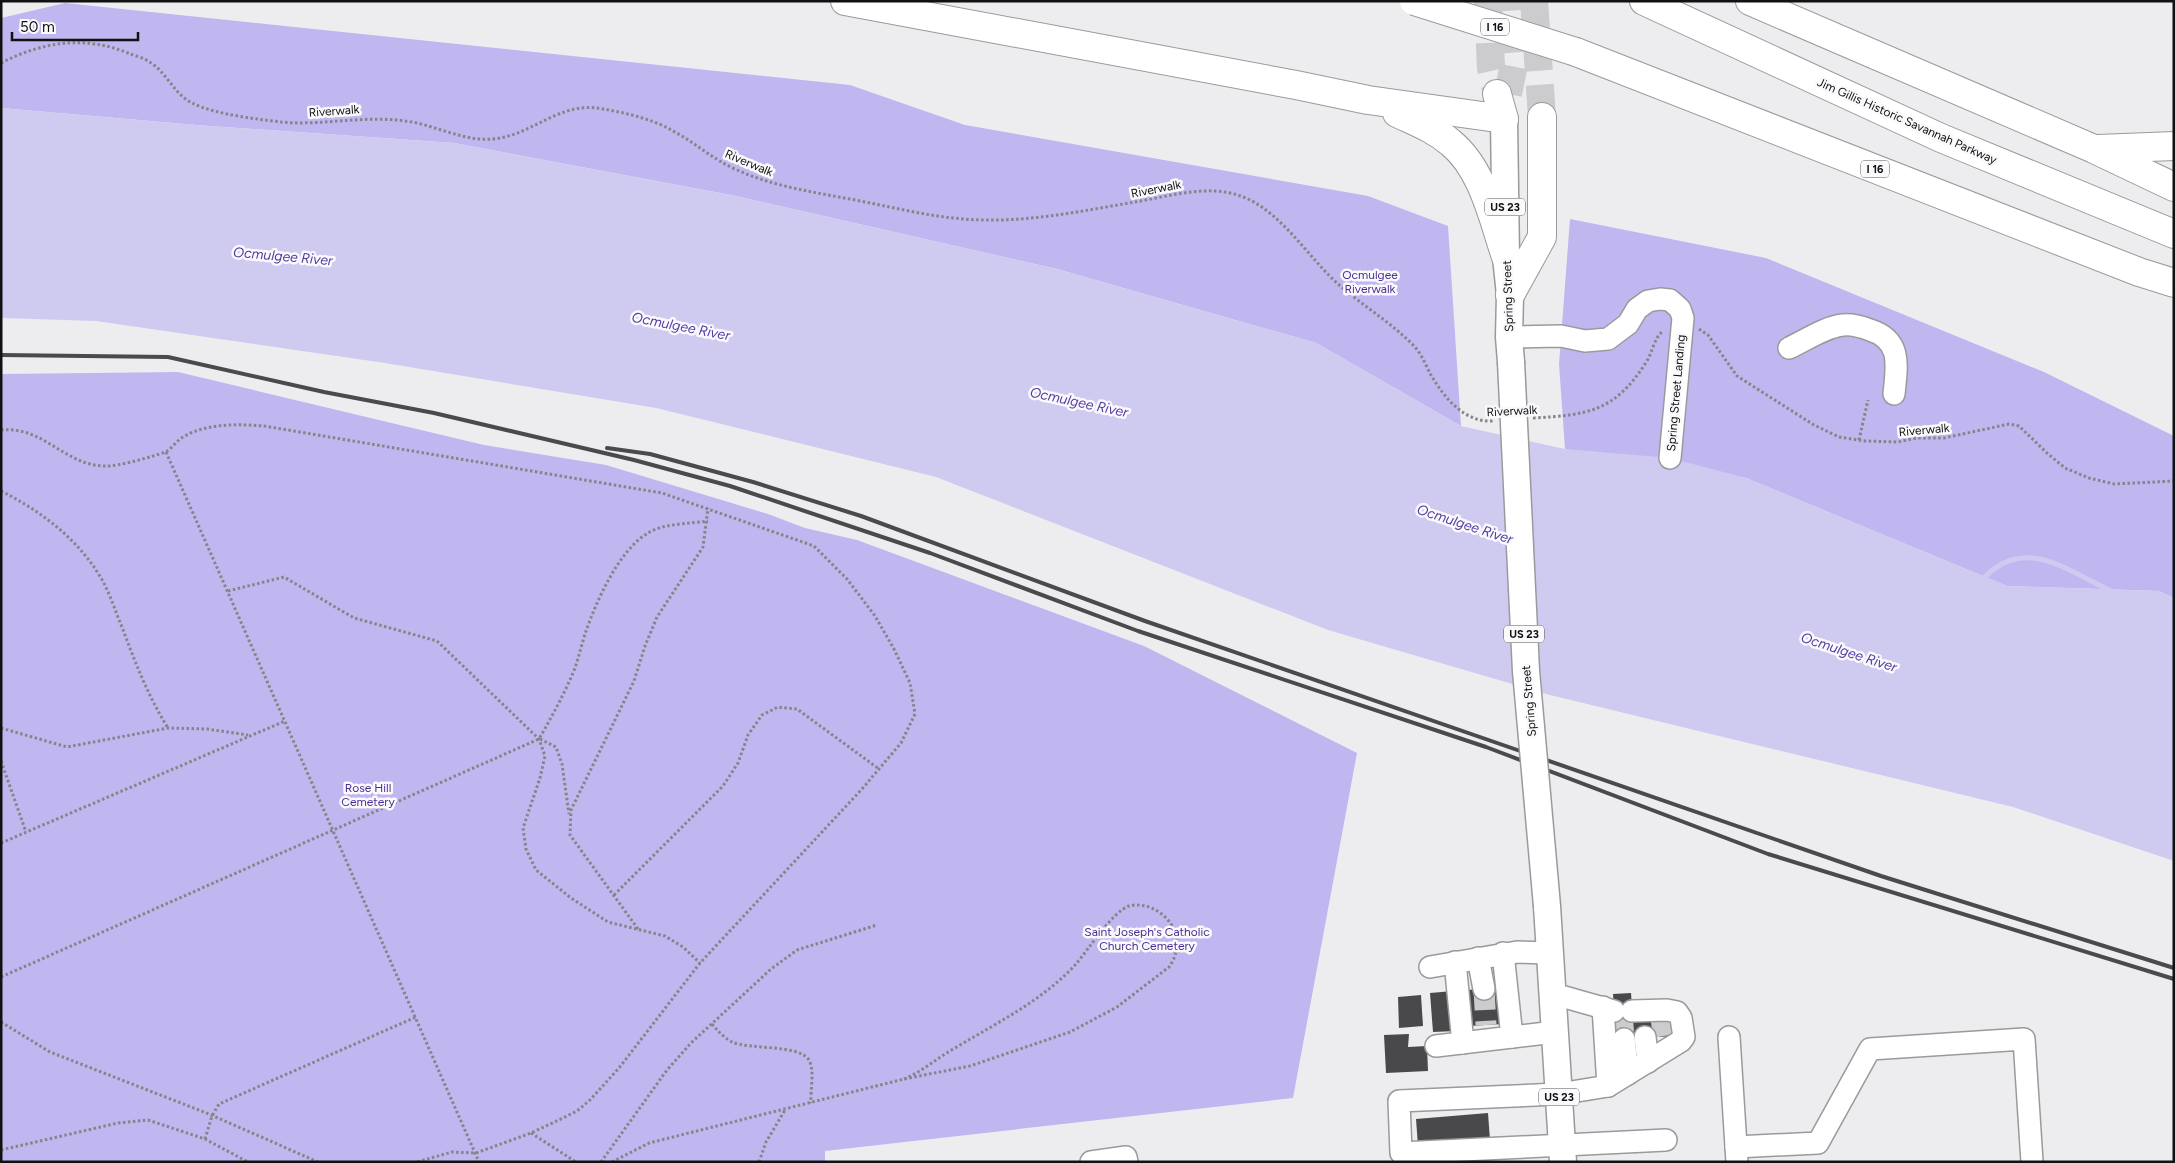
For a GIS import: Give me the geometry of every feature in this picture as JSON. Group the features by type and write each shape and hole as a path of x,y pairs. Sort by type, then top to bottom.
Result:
{"highway":[{"path":"845,1 1296,84 1368,100 1503,102"},
{"name":"I 16","path":"1414,1 1576,52 2139,272 2174,283"},
{"name":"Jim Gillis Historic Savannah Parkway","path":"1644,1 1941,138 2174,234"},
{"path":"1750,1 2094,149 2174,188"},
{"path":"1368,100 1428,127 1451,142 1463,155 1474,173 1506,257"},
{"path":"1510,295 1542,237 1542,117"},
{"path":"2094,149 2174,146"}],"main road":[{"name":"Spring Street","path":"1503,102 1506,257 1510,295 1510,349 1526,671 1547,906 1549,954 1554,994 1563,1154"}],"lane":[{"name":"Spring Street Landing","path":"1510,349 1561,336 1585,342 1608,339 1628,324 1637,309 1648,301 1670,300 1680,309 1683,318 1670,458"},
{"path":"1789,348 1844,324 1860,326 1883,334 1892,344 1896,360 1894,394"},
{"path":"1430,967 1503,953 1549,954"},
{"path":"1503,953 1512,1037"},
{"path":"1478,958 1484,989"},
{"path":"1456,962 1463,1043"},
{"path":"1554,994 1644,1025"},
{"path":"1644,1025 1628,1074 1608,1086 1559,1094 1399,1101 1401,1154 1563,1154 1666,1140"},
{"path":"1608,1086 1644,1025"},
{"path":"1436,1046 1463,1043 1488,1032 1512,1037 1555,1032"},
{"path":"1729,1037 1736,1154 1818,1142 1870,1049 2024,1040 2032,1162"},
{"path":"1624,1039 1628,1074"},
{"path":"1091,1162 1126,1157 1126,1162"}],"path":[{"name":"Riverwalk","path":"1,63 35,47 65,43 111,46 150,62 176,91 191,103 225,114 290,122 374,118 400,120 491,140 520,133 566,109 603,108 670,128 707,155 768,182 797,190 960,219 988,220 1056,214 1140,202 1192,191 1232,193 1246,198 1275,218 1335,281 1418,351 1435,382 1454,406 1480,422 1500,420"},
{"name":"Riverwalk","path":"1530,419 1591,412 1609,403 1635,379 1647,362 1657,335 1665,329 1698,329 1708,335 1737,376 1768,398 1814,426 1839,437 1898,442 1917,438 1944,438 2009,424 2019,426 2065,468 2089,478 2114,484 2174,481"},
{"path":"1859,440 1868,400"},
{"path":"1,430 15,429 29,432 73,458 92,466 110,467 166,452 182,437 208,427 237,424 264,426 662,493 814,546 847,579 876,616 910,683 914,714 901,743 700,963 619,1068 578,1111 531,1133 476,1153 452,1152 417,1162"},
{"path":"166,452 479,1162"},
{"path":"1,491 25,503 53,523 89,561 102,578 142,681 153,704 168,728"},
{"path":"639,930 570,835 571,810 634,681 645,646 657,618 703,547 708,521 708,508"},
{"path":"1,977 539,739 555,711 575,666 586,631 600,598 625,554 648,533 661,528 708,521"},
{"path":"228,591 284,577 354,618 437,641 539,739 556,746 562,764 570,820"},
{"path":"614,895 724,786 738,763 748,735 762,715 778,707 797,709 879,769"},
{"path":"1,843 285,721"},
{"path":"1,728 67,747 168,728 208,728 250,735"},
{"path":"539,739 545,756 540,778 523,828 526,849 536,870 571,898 608,922 665,936 683,947 700,963"},
{"path":"1,761 26,832"},
{"path":"612,1162 649,1143 904,1079 970,1066 1070,1032 1117,1007 1152,982 1175,959 1176,936 1172,926 1165,916 1147,907 1138,905 1124,908 1110,921 1076,964 1052,989 1004,1021 939,1057 922,1071 904,1079"},
{"path":"601,1162 666,1070 691,1042 770,969 797,950 877,925"},
{"path":"205,1139 212,1116 219,1104 416,1017"},
{"path":"1,1022 50,1052 212,1116 318,1162"},
{"path":"712,1024 720,1035 733,1042 752,1047 788,1050 803,1054 809,1061 811,1070 811,1102"},
{"path":"759,1162 766,1142 786,1109"},
{"path":"1,1150 134,1120 148,1120 205,1139 248,1162"},
{"path":"531,1133 576,1162"}],"green space":[{"name":"Ocmulgee Riverwalk","path":"65,3 850,85 965,125 1368,196 1448,226 1461,426 1316,343 1057,269 731,195 454,143 196,125 1,108 1,18"},
{"path":"1570,219 1766,258 2044,372 2174,436 2174,598 2159,591 2007,586 1746,478 1565,449 1559,364"},
{"name":"Rose Hill Cemetery","path":"178,372 484,445 606,465 768,514 805,528 857,540 1144,646 1357,753 1293,1098 825,1151 825,1162 1,1162 1,374"}],"water":[{"name":"Ocmulgee River","path":"1,108 196,125 454,143 731,195 1057,269 1316,343 1461,426 1565,449 1670,458 1746,478 2007,586 2159,591 2174,598 2174,861 2013,807 1550,695 1328,630 936,477 656,408 385,363 96,321 1,318"}],"building":[{"path":"1501,988 1504,1024 1468,1026 1465,990"},
{"path":"1453,991 1456,1031 1433,1032 1430,993"},
{"path":"1631,993 1633,1020 1679,1018 1680,1036 1607,1039 1615,1022 1613,994"},
{"path":"1421,995 1423,1026 1399,1028 1398,997"},
{"path":"1409,1034 1408,1047 1427,1046 1428,1071 1386,1073 1384,1035"},
{"path":"1488,1113 1490,1140 1418,1146 1416,1119"}],"waterway":[{"path":"1980,582 1996,567 2012,560 2029,558 2045,560 2062,566 2113,592"}],"tunnel":[{"path":"1488,1 1491,68 1497,94"},
{"path":"1508,94 1514,64 1509,1"},
{"path":"1534,1 1542,117"},
{"path":"1484,989 1486,1025"},
{"path":"1622,1011 1624,1039"},
{"path":"1661,1019 1664,1036"}],"railway":[{"path":"1,355 168,357 324,392 434,413 634,460 730,486 930,553 1138,631 1486,747 1768,854 2174,979"},
{"path":"607,448 650,454 753,482 861,516 1145,621 1881,876 2174,968"}],"park label":[{"name":"Saint Joseph's Catholic Church Cemetery","path":"1147,939"}]}
